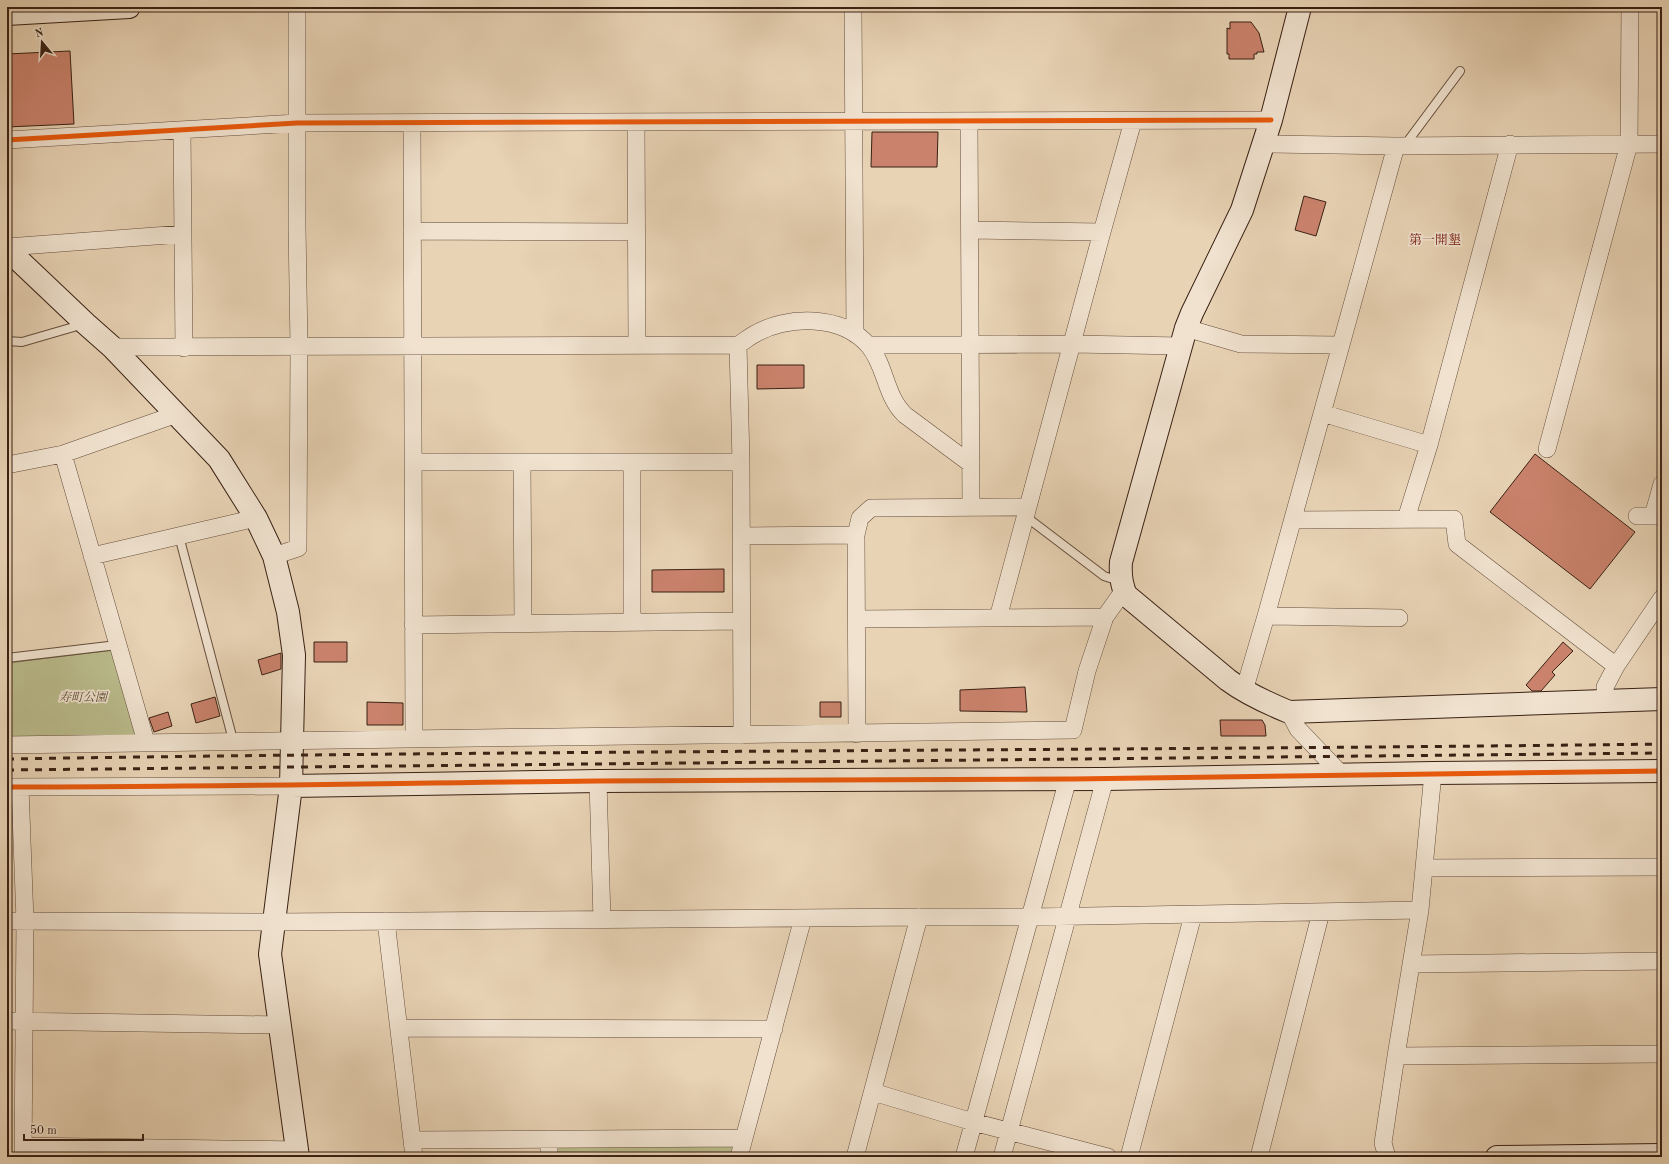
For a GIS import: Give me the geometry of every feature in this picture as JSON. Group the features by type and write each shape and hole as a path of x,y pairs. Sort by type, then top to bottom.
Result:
{"street":[{"path":"7,14 129,7"},
{"path":"274,556 298,548 299,346 297,227 297,7"},
{"path":"853,7 854,334"},
{"path":"1300,7 1270,120 1242,210 1192,313 1184,337 1121,562 1120,575 1122,586 1126,595 1228,680 1266,703 1289,712 1606,702 1662,698"},
{"path":"1548,448 1629,144 1630,7"},
{"path":"7,140 297,122 412,123 1270,120"},
{"path":"969,121 971,230 971,507"},
{"path":"998,618 1133,121"},
{"path":"636,122 637,345"},
{"path":"412,123 414,738"},
{"path":"182,130 184,348"},
{"path":"1263,144 1400,146 1662,144"},
{"path":"1406,519 1429,446 1510,144"},
{"path":"1244,691 1293,520 1340,345 1400,146"},
{"path":"971,230 1102,232"},
{"path":"412,231 636,232"},
{"path":"7,248 182,234"},
{"path":"7,248 112,347 219,459 256,518 274,556 288,612 294,655 291,786 270,954 298,1153 23,1152 15,1020 25,921 14,787 291,786 598,781 1105,779 1432,773 1662,771"},
{"path":"112,347 184,348 299,346 738,345 754,334 775,326 801,321 824,321 840,326 854,334 868,346 879,362 890,394 897,407 905,415 971,464"},
{"path":"868,346 1073,344 1184,337 1241,344 1340,345"},
{"path":"738,345 741,462 742,735"},
{"path":"1322,413 1429,446"},
{"path":"7,465 63,454 177,414"},
{"path":"63,454 146,742"},
{"path":"413,462 741,462"},
{"path":"522,462 523,623"},
{"path":"632,462 632,621"},
{"path":"1651,516 1662,484"},
{"path":"857,734 856,535 860,518 871,508 971,507 1026,512"},
{"path":"92,556 256,518"},
{"path":"1293,520 1454,519 1456,544 1616,666"},
{"path":"741,536 856,535"},
{"path":"7,745 293,739 857,734 1073,730 1086,671 1105,617 1122,586"},
{"path":"1606,702 1605,687 1616,666 1662,598"},
{"path":"1266,616 1399,618"},
{"path":"857,619 1105,617"},
{"path":"413,625 632,621 741,621"},
{"path":"1289,712 1298,729 1342,775"},
{"path":"1387,1157 1383,1143 1420,910 1432,773"},
{"path":"964,1157 1068,779"},
{"path":"1002,1157 1105,779"},
{"path":"598,781 602,920"},
{"path":"1424,868 1662,867"},
{"path":"7,921 386,922 1030,917 1420,910"},
{"path":"1259,1157 1321,912"},
{"path":"1129,1157 1193,915"},
{"path":"855,1157 920,917"},
{"path":"739,1157 803,918"},
{"path":"386,922 414,1157"},
{"path":"1411,964 1662,961"},
{"path":"15,1020 280,1025"},
{"path":"399,1028 774,1029"},
{"path":"1396,1056 1662,1054"},
{"path":"873,1092 973,1122 1009,1130 1108,1157"},
{"path":"412,1140 744,1138"},
{"path":"549,1139 549,1157"},
{"path":"1497,1157 1662,1155"}],"lane":[{"path":"1400,146 1460,71"},
{"path":"7,340 22,342 86,324"},
{"path":"1026,512 1104,576 1122,586"},
{"path":"179,536 233,740"},
{"path":"7,658 117,645"}],"green space":[{"name":"寿町公園","path":"114,650 140,738 7,741 7,663"},
{"path":"744,1138 739,1157 549,1157 549,1139"}],"building":[{"path":"1230,22 1251,22 1259,33 1264,52 1257,52 1257,54 1254,54 1254,59 1229,59 1229,54 1227,54 1227,28 1230,29"},
{"path":"70,51 74,124 7,127 7,54"},
{"path":"872,132 938,132 937,167 871,167"},
{"path":"1304,196 1326,202 1316,236 1295,230"},
{"path":"757,365 804,365 804,388 757,389"},
{"path":"1535,454 1635,532 1590,589 1490,512"},
{"path":"724,569 724,592 652,592 652,570"},
{"path":"314,642 347,642 347,662 314,662"},
{"path":"1563,642 1573,651 1552,672 1555,675 1541,691 1532,691 1526,685"},
{"path":"281,653 281,669 262,675 258,660"},
{"path":"1025,687 1027,712 960,711 960,690"},
{"path":"215,697 220,716 196,723 191,704"},
{"path":"367,702 403,703 403,725 367,725"},
{"path":"820,702 841,702 841,717 820,717"},
{"path":"168,712 172,726 154,732 149,718"},
{"path":"1220,720 1262,720 1265,725 1266,736 1221,736"}],"railway":[{"path":"7,759 421,754 1662,744"},
{"path":"7,770 1662,753"}],"cycle path":[{"path":"7,140 297,123 1271,120"},
{"path":"7,787 229,786 657,780 1146,778 1662,771"}],"district":[{"name":"第一開墾","path":"1435,239"}]}
